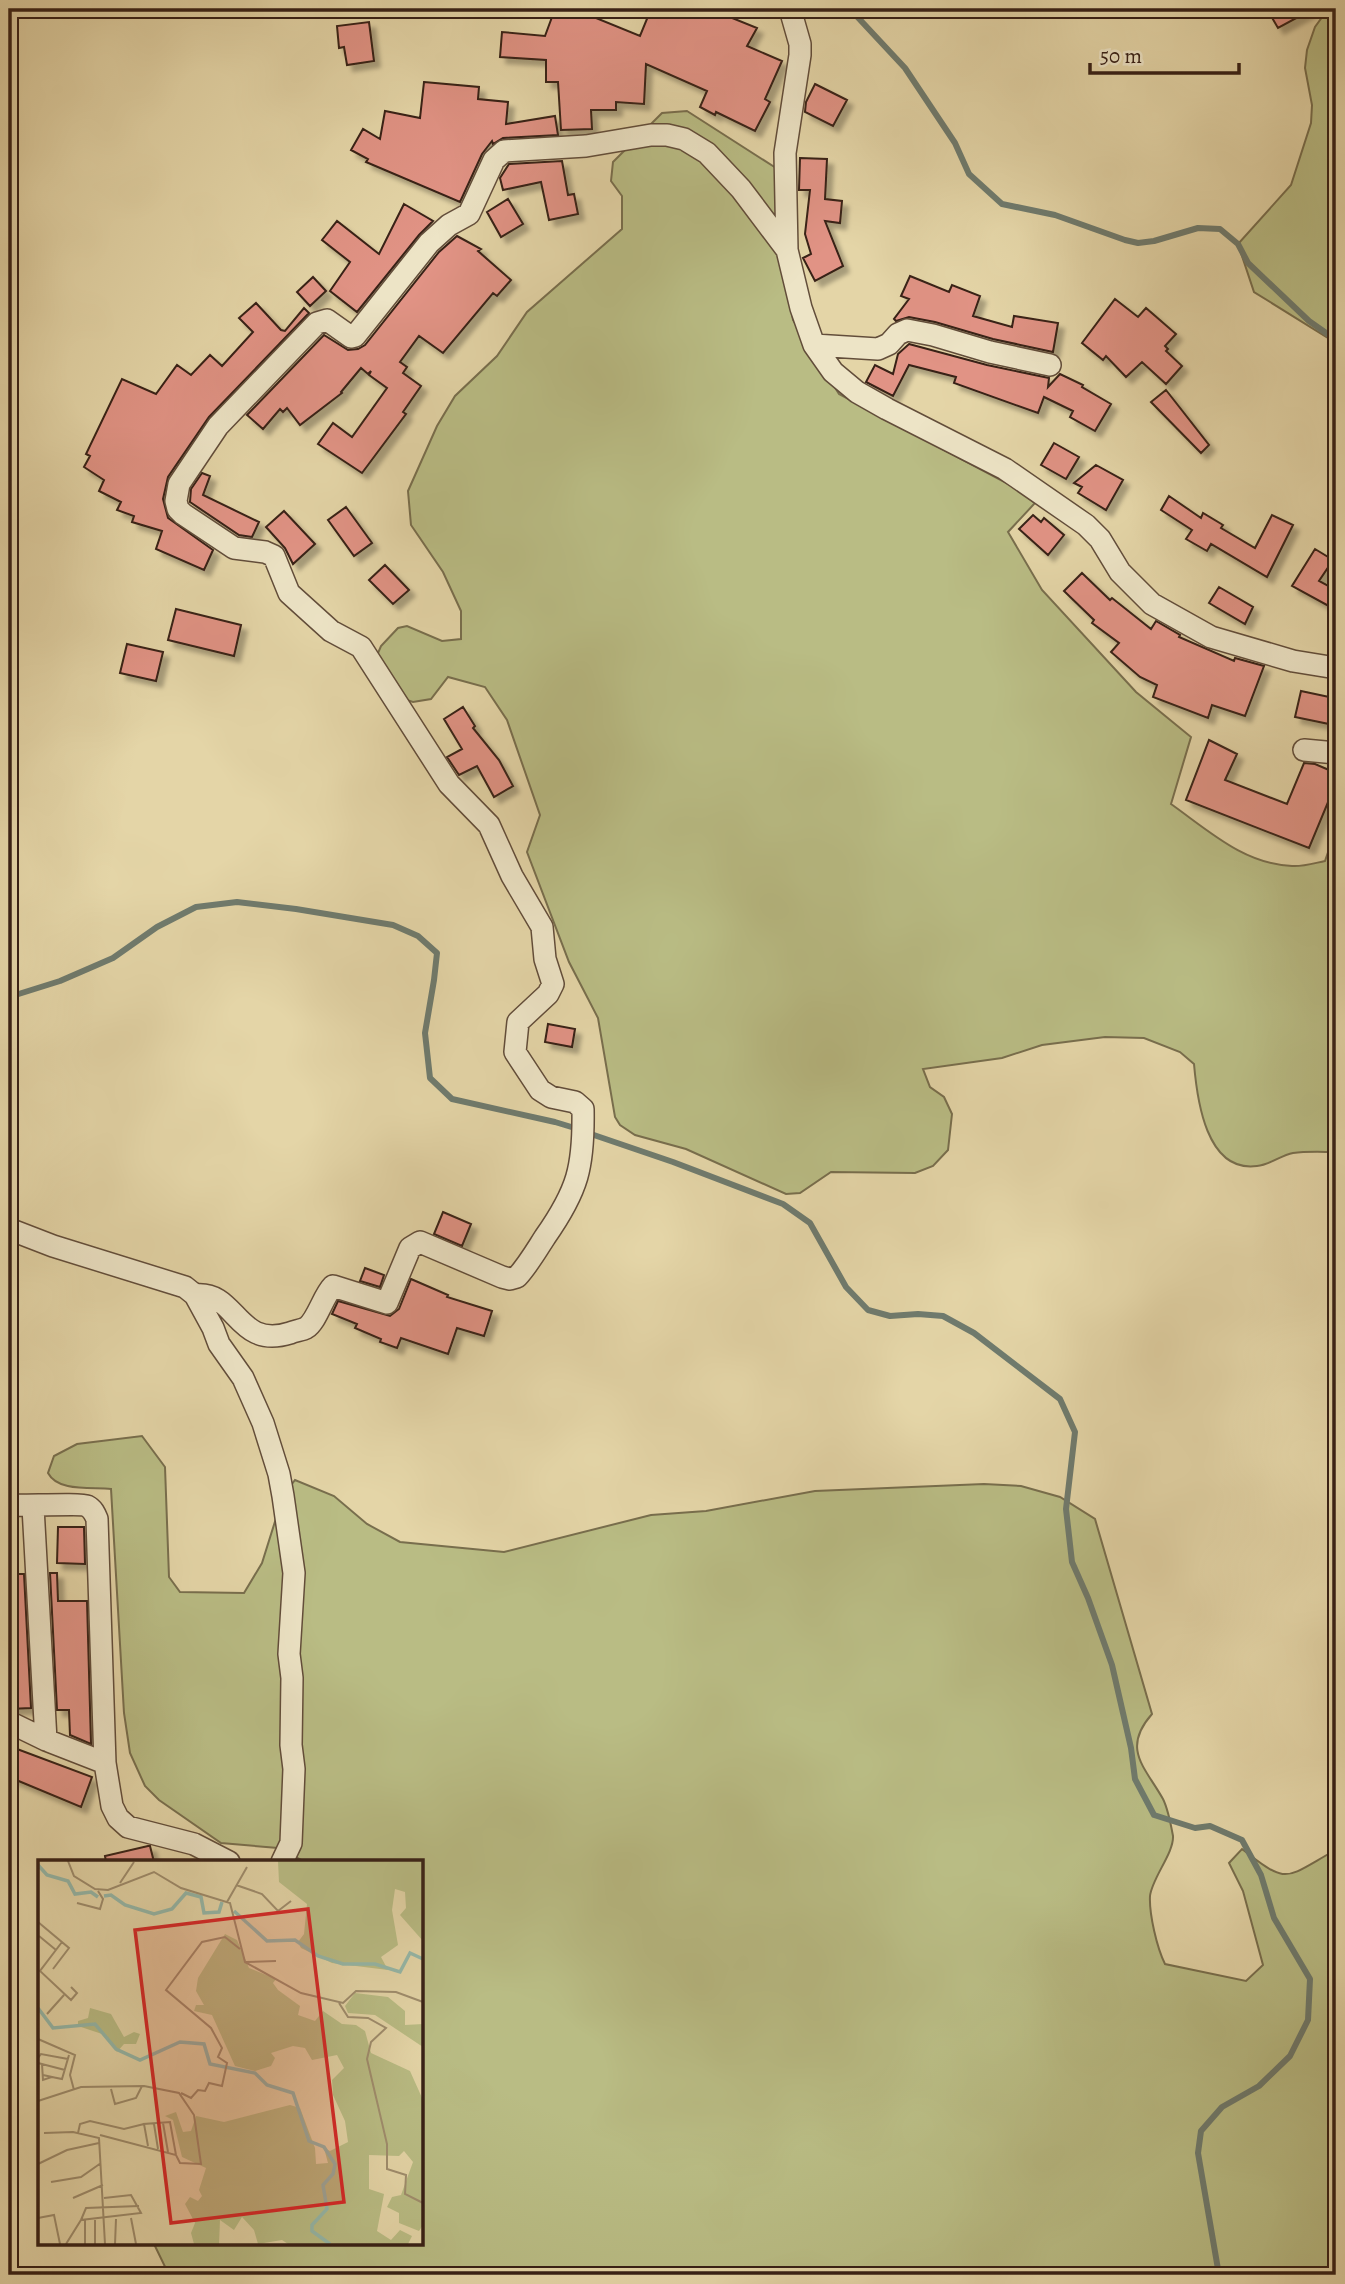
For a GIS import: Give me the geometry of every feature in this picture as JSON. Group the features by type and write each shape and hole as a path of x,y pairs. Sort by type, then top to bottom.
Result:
{"street":[{"path":"790,9 800,44 800,55 785,153 787,250 801,308 814,345 832,372 857,392 1006,469 1086,525 1100,539 1120,572 1152,604 1211,636 1334,671"},
{"path":"195,1295 205,1294 217,1298 245,1326 269,1337 281,1336 308,1326 333,1286 387,1303 410,1248 421,1242 502,1277 517,1277 567,1205 580,1171 583,1109 575,1102 551,1097 540,1090 515,1052 518,1022 548,994 553,984 545,959 542,927 512,876 489,825 449,784 361,647 331,631 289,593 274,556 230,546 183,514 178,509 179,484 222,422 317,323 327,320 351,337 355,336 429,243 449,225 468,214 494,160 504,151 586,146 650,135 684,139 707,153 741,188 787,250"},
{"path":"814,345 878,349 907,330 1050,365"},
{"path":"1304,750 1336,753"},
{"path":"9,1229 53,1246 185,1287 195,1295 219,1344 243,1378 263,1423 279,1474 294,1573 289,1654 294,1769 291,1843 283,1860"},
{"path":"9,1505 33,1507 85,1504 93,1510 97,1519 105,1763 112,1806 118,1818 128,1827 194,1844 225,1860"},
{"path":"33,1507 46,1740"},
{"path":"9,1721 46,1740 105,1763"}],"green space":[{"path":"1328,9 1336,9 1336,343 1254,292 1238,244 1291,185 1311,123 1312,105 1305,68 1307,50 1315,27"},
{"path":"687,111 776,168 779,222 793,320 839,394 1014,487 1035,503 1008,532 1042,590 1136,692 1191,737 1171,804 1243,853 1275,864 1300,866 1325,861 1336,829 1336,1152 1293,1153 1257,1166 1240,1165 1226,1158 1215,1146 1202,1114 1194,1064 1180,1052 1144,1038 1105,1037 1042,1045 1002,1058 923,1069 930,1087 944,1097 952,1114 948,1150 933,1166 915,1173 831,1172 800,1193 786,1194 686,1149 635,1135 620,1125 615,1117 598,1018 569,962 527,852 540,815 507,720 485,687 448,677 431,699 413,702 385,693 372,667 381,646 398,628 407,626 442,641 461,639 461,611 443,572 411,525 408,491 437,426 455,396 497,356 527,312 622,229 622,196 611,181 613,162 662,113"},
{"path":"142,1436 165,1467 169,1577 180,1592 244,1593 262,1563 283,1496 295,1480 334,1496 367,1524 400,1542 504,1552 651,1515 706,1511 815,1491 984,1484 1021,1486 1060,1497 1095,1519 1152,1714 1138,1738 1139,1758 1165,1803 1173,1836 1170,1850 1150,1896 1154,1931 1165,1964 1246,1981 1263,1965 1243,1891 1229,1863 1242,1849 1269,1868 1286,1874 1336,1852 1336,2275 169,2275 155,2246 424,2246 424,1860 301,1860 278,1848 221,1843 159,1800 145,1786 130,1753 124,1713 111,1489 67,1486 53,1479 48,1473 54,1456 77,1444"}],"building":[{"path":"555,9 574,9 640,36 651,9 710,9 757,28 747,46 782,61 765,99 770,102 755,131 700,107 707,91 646,64 644,104 616,102 616,110 591,110 592,129 561,130 558,82 546,82 546,60 500,57 502,32 545,36"},
{"path":"1267,9 1313,9 1278,28"},
{"path":"369,22 374,61 347,65 344,47 339,48 337,26"},
{"path":"424,82 479,87 478,99 508,102 506,124 555,116 558,135 503,138 493,144 492,141 482,154 460,202 366,162 368,159 351,150 363,129 380,139 385,111 420,118"},
{"path":"815,84 847,100 833,126 805,112 806,102"},
{"path":"800,158 827,159 825,199 842,201 840,223 825,221 843,266 815,281 803,258 811,254 805,234 810,190 799,190"},
{"path":"562,161 568,195 574,194 578,214 549,220 541,182 503,190 500,178 509,164"},
{"path":"508,199 523,224 501,237 487,212"},
{"path":"404,204 433,221 357,312 330,291 350,262 322,240 337,221 379,254"},
{"path":"457,236 481,249 478,251 511,280 497,296 493,293 443,353 419,336 400,362 407,367 403,373 421,386 403,412 406,414 362,473 318,444 333,423 352,437 387,388 369,375 371,371 368,374 361,368 342,393 300,425 287,408 283,412 280,409 263,429 247,415 324,335 348,350 365,345 439,252"},
{"path":"910,276 949,292 952,285 980,296 973,316 1012,327 1014,316 1058,323 1053,352 993,339 935,322 909,317 896,321 894,319 909,299 901,296"},
{"path":"313,277 326,291 310,306 297,292"},
{"path":"1115,299 1138,317 1146,308 1176,334 1165,346 1168,349 1166,351 1182,366 1166,384 1142,362 1126,377 1106,356 1103,360 1082,343"},
{"path":"256,303 285,331 304,308 309,313 209,417 168,477 163,499 168,518 213,550 204,570 156,549 162,531 132,522 134,516 117,510 121,502 99,491 104,480 84,467 90,456 86,454 122,379 156,394 177,365 191,375 210,355 222,366 253,332 239,318"},
{"path":"909,344 1049,378 1048,387 1060,374 1083,385 1082,387 1111,404 1095,431 1070,417 1073,411 1044,397 1038,413 954,383 956,377 909,365 893,396 866,382 875,365 893,374 898,354"},
{"path":"1166,390 1209,445 1201,453 1151,402"},
{"path":"1054,443 1079,457 1066,479 1041,465"},
{"path":"1096,465 1123,480 1106,510 1078,493 1082,487 1074,483"},
{"path":"202,473 210,476 203,495 259,522 252,537 239,535 190,502 191,489"},
{"path":"1169,496 1201,518 1203,513 1223,525 1221,528 1255,548 1272,515 1293,525 1267,577 1211,544 1207,551 1186,539 1192,530 1161,510"},
{"path":"346,507 372,543 354,556 328,520"},
{"path":"284,511 315,544 293,564 285,548 266,527"},
{"path":"1033,515 1041,522 1044,518 1064,535 1048,555 1019,529"},
{"path":"1315,549 1333,560 1319,581 1336,590 1336,610 1292,586"},
{"path":"385,565 409,590 393,604 369,580"},
{"path":"1082,573 1110,600 1112,598 1151,629 1156,621 1180,635 1179,637 1234,661 1235,658 1264,666 1245,716 1212,705 1208,718 1153,697 1157,685 1140,677 1111,652 1119,643 1092,623 1094,620 1064,591"},
{"path":"1219,587 1253,607 1245,624 1209,603"},
{"path":"176,609 241,625 234,656 168,640"},
{"path":"127,644 163,652 156,681 120,673"},
{"path":"1301,691 1334,698 1329,724 1295,717"},
{"path":"463,707 475,726 473,728 499,760 513,786 494,797 477,766 459,775 447,757 462,749 444,719"},
{"path":"1209,740 1237,754 1225,780 1287,804 1304,763 1315,764 1336,773 1336,783 1309,848 1186,800"},
{"path":"548,1024 575,1029 572,1047 545,1042"},
{"path":"443,1212 471,1224 462,1246 434,1234"},
{"path":"365,1268 384,1275 380,1287 360,1281"},
{"path":"411,1279 448,1295 447,1297 492,1311 484,1336 457,1328 448,1354 401,1338 397,1348 355,1328 357,1324 332,1314 338,1301 390,1316 399,1309"},
{"path":"58,1527 84,1527 85,1564 57,1563"},
{"path":"50,1573 57,1573 58,1601 87,1601 91,1744 70,1735 69,1710 57,1710"},
{"path":"9,1574 24,1574 31,1708 9,1709"},
{"path":"9,1746 92,1777 81,1807 9,1777"},
{"path":"150,1846 154,1860 106,1860 105,1856"}],"waterway":[{"path":"850,9 905,68 955,143 969,174 1002,204 1055,215 1138,243 1198,228 1220,229 1238,244 1248,263 1309,321 1336,340"},
{"path":"9,997 60,981 113,958 157,927 196,907 237,902 393,925 418,936 437,953 425,1033 430,1078 452,1099 578,1129"},
{"path":"588,1133 783,1204 810,1223 846,1287 868,1310 890,1316 943,1316 974,1333 1060,1399 1075,1432 1066,1509 1072,1562 1112,1665 1131,1748 1135,1779 1154,1815 1195,1828 1210,1826 1242,1840 1261,1875 1274,1918 1310,1979 1308,2020 1290,2056 1259,2086 1222,2107 1201,2131 1198,2153 1219,2275"}]}
